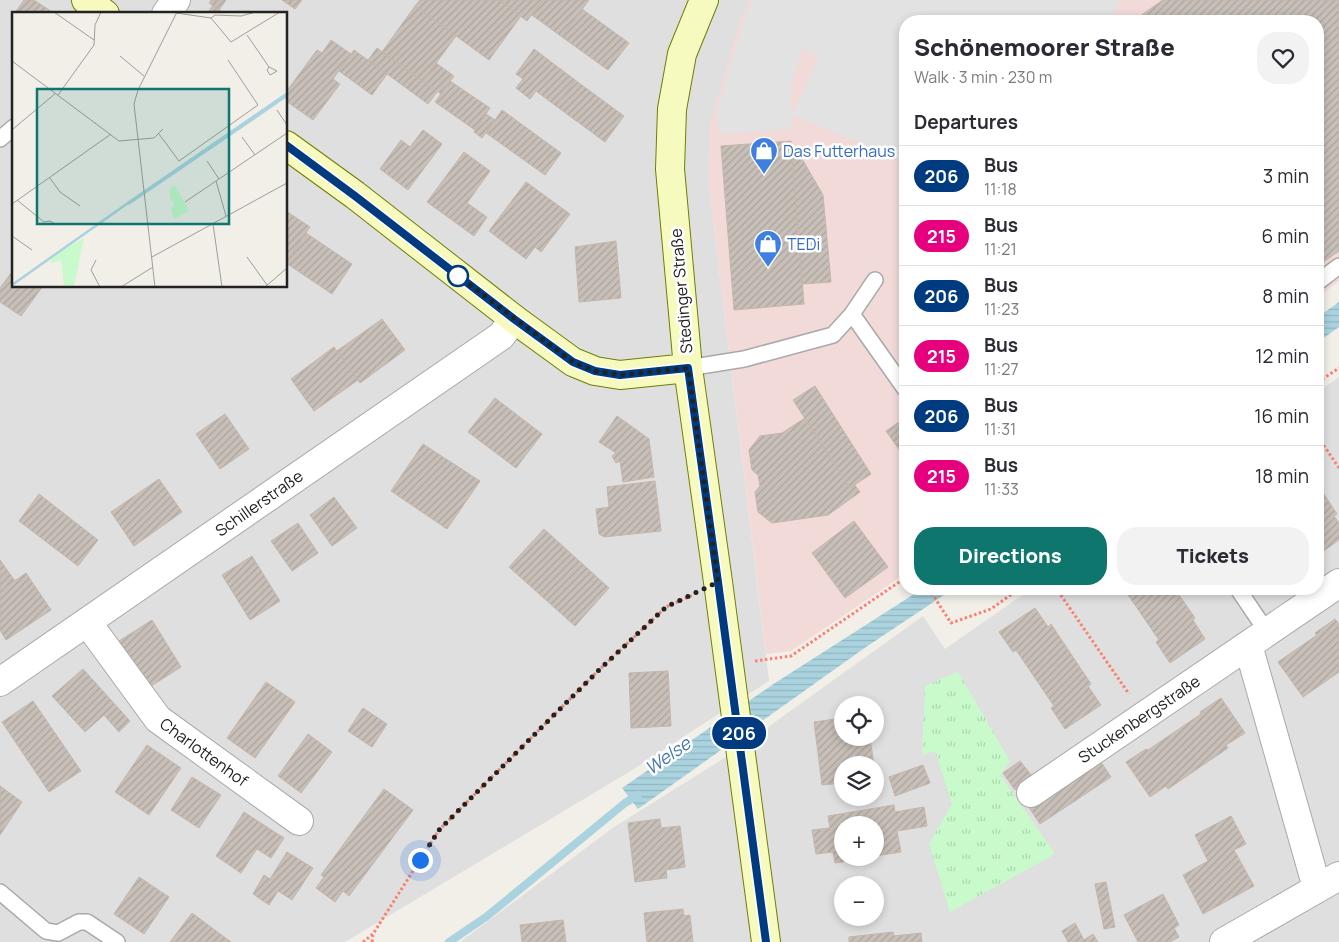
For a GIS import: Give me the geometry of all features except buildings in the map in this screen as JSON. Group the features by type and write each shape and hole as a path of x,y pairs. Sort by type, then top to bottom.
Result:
{"main road":[{"path":"86,0 102,12"},
{"name":"Stedinger Straße","path":"704,0 682,54 672,109 670,169 688,368 766,942"},
{"path":"288,146 573,362 595,371 620,375 688,368"}],"street":[{"path":"167,12 176,0"},
{"name":"Schillerstraße","path":"0,682 501,336 514,319"},
{"name":"Stuckenbergstraße","path":"1324,593 1339,583"},
{"name":"Stuckenbergstraße","path":"1031,793 1321,595"},
{"name":"Charlottenhof","path":"87,622 158,719 299,821"},
{"path":"1226,941 1328,882 1258,638"}],"lane":[{"path":"0,139 12,129"},
{"path":"1324,277 1339,266"},
{"path":"688,368 744,359 833,335 852,314 874,280"},
{"path":"852,314 899,380"},
{"path":"1240,595 1258,638"},
{"path":"0,892 46,931 58,933 79,922 87,922 117,942"}],"path":[{"path":"1324,378 1339,368"},
{"path":"1324,446 1339,468"},
{"path":"363,942 373,934 439,830 599,670 666,607 718,582"},
{"path":"729,664 791,656 899,582"},
{"path":"933,595 952,623 991,608 1010,595"},
{"path":"1061,595 1144,716"},
{"path":"372,942 373,934"}],"shaded area":[{"path":"0,0 750,0 739,24 708,178 769,681 634,769 345,942 0,942"},
{"path":"750,0 1339,0 1339,281 1324,292 1324,15 899,15 899,578 791,651 766,654 708,178 710,123 739,24"},
{"path":"753,0 1119,0 1113,15 899,15 899,160 792,115 819,58 802,49 791,87 792,129 719,134 717,112 744,19"},
{"path":"1339,377 1339,942 460,942 614,827 750,742 923,616 945,649 1022,595 1324,595 1324,388"}],"green space":[{"path":"958,672 1010,761 1000,775 1055,854 950,912 929,844 952,804 935,751 922,755 925,686"}],"water":[{"path":"1339,302 1339,327 1324,338 1324,313"},
{"path":"913,595 944,595 866,647 638,809 622,788 775,683"}],"waterway":[{"name":"Welse","path":"449,942 486,917 625,803 638,795"}],"bus line":[{"name":"206","path":"288,146 573,362 595,371 620,375 688,368 766,942"}],"place":[{"name":"Das Futterhaus","path":"764,175"},
{"name":"TEDi","path":"768,268"}],"route":[{"path":"420,860 439,830 599,670 666,607 718,582 688,368 620,375 595,371 573,362 458,276"}]}
